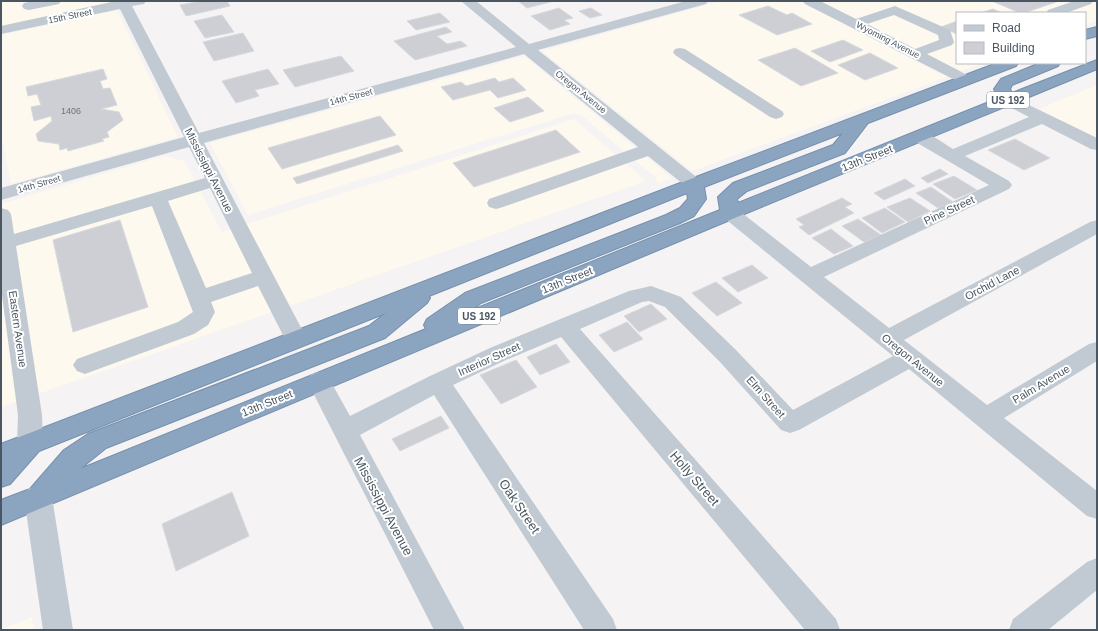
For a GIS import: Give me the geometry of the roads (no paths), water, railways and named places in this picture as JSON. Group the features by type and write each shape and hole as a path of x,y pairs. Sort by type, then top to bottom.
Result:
{"highway":[{"path":"1086,35 1097,31"},
{"path":"920,137 922,120 1009,64"},
{"path":"1008,100 1002,89 1006,82 1051,64"},
{"name":"13th Street","path":"38,497 1097,64"},
{"path":"1,455 694,184 863,120 970,90"},
{"path":"730,213 727,197 740,187 839,149 863,120"},
{"path":"410,344 473,298 673,219 687,212 696,199 694,184"},
{"path":"38,497 73,458 97,441 377,332 438,284"},
{"path":"1,476 30,444"},
{"name":"US 192","path":"1,513 38,497"}],"street":[{"path":"36,23 29,4 54,1"},
{"name":"15th Street","path":"1,30 124,3 140,1"},
{"name":"Oregon Avenue","path":"468,1 694,184"},
{"name":"14th Street","path":"1,194 701,1"},
{"name":"Wyoming Avenue","path":"810,1 914,54 970,90"},
{"path":"1056,12 1086,1"},
{"name":"Mississippi Avenue","path":"124,3 296,339"},
{"path":"855,24 895,10 945,33 952,43 914,54"},
{"path":"680,52 776,114"},
{"path":"1008,100 1097,145"},
{"path":"952,155 1042,118"},
{"name":"Pine Street","path":"809,276 1003,184 920,137"},
{"path":"496,203 650,149"},
{"path":"5,243 215,181"},
{"path":"85,365 186,328 200,319 204,312 158,198"},
{"name":"Oregon Avenue","path":"730,213 1097,507"},
{"name":"Eastern Avenue","path":"1,214 5,243 7,305 30,415 30,444"},
{"name":"Orchid Lane","path":"887,339 1097,226"},
{"path":"199,298 264,277"},
{"name":"Elm Street","path":"638,296 651,293 673,302 728,356 790,423 910,358"},
{"name":"Interior Street","path":"345,431 438,382 498,354 638,296"},
{"name":"Holly Street","path":"565,326 825,630"},
{"name":"Palm Avenue","path":"985,418 1097,350"},
{"name":"Mississippi Avenue","path":"319,381 450,630"},
{"name":"Oak Street","path":"438,382 602,630"},
{"path":"38,497 58,630"},
{"path":"1024,630 1097,572"}]}
